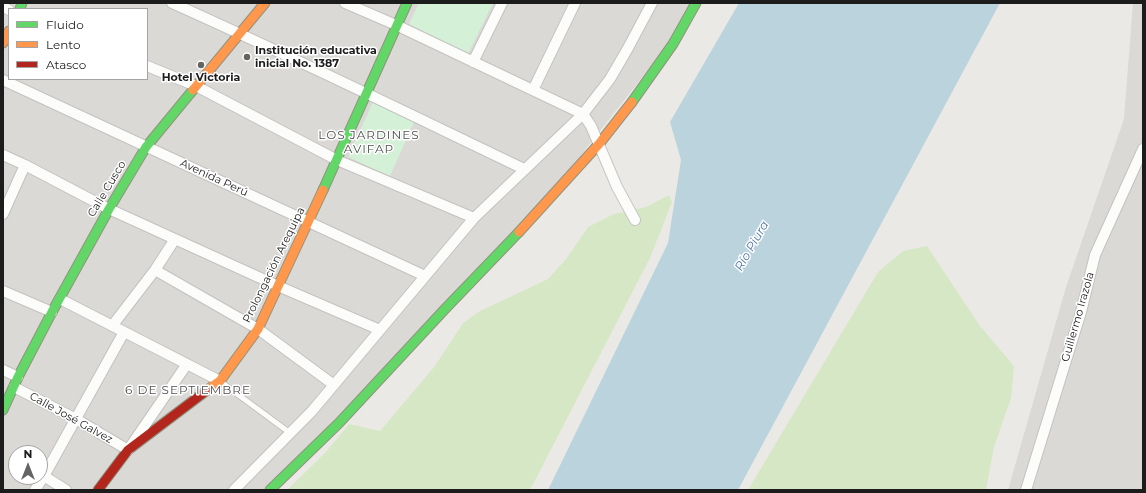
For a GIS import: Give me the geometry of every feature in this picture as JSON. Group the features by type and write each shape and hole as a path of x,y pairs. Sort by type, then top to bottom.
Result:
{"street":[{"path":"172,3 367,93 524,169"},
{"name":"Calle Cusco","path":"3,410 18,377 52,312 109,209 146,147 241,34 265,3"},
{"path":"345,3 396,25 583,114 592,126 617,187 636,220"},
{"name":"Prolongación Arequipa","path":"98,490 128,450 220,381 258,329 309,222 407,3"},
{"path":"473,62 502,3"},
{"path":"534,90 575,3"},
{"path":"234,490 312,411 474,218 583,114 610,79 652,3"},
{"path":"270,490 339,423 445,309 530,221 599,144 632,103 665,56 696,3"},
{"path":"3,43 8,33"},
{"path":"148,66 196,86 337,160 474,218"},
{"name":"Avenida Perú","path":"3,80 425,276"},
{"name":"Guillermo Irazola","path":"1026,490 1081,312 1096,255 1143,149"},
{"path":"3,155 109,209 278,286 380,330"},
{"path":"3,214 25,165"},
{"path":"112,326 155,270 175,239"},
{"path":"155,270 258,329 334,385"},
{"path":"3,291 52,312"},
{"path":"60,299 220,381"},
{"path":"48,469 124,332"},
{"path":"128,450 188,364"},
{"path":"3,370 18,377"},
{"name":"Calle José Galvez","path":"14,387 76,419 128,450"},
{"path":"48,479 66,490"}],"lane":[{"path":"220,381 290,433"}],"shaded area":[{"path":"3,3 701,3 543,203 272,490 3,490"},
{"path":"1133,3 1143,3 1143,490 1008,490 1066,287 1124,119"}],"green space":[{"path":"419,3 493,3 468,54 409,24"},
{"path":"373,102 415,120 390,176 348,157"},
{"path":"669,195 672,202 650,258 530,490 287,490 326,452 349,424 380,431 435,366 463,323 480,311 548,279 566,259 588,227 614,214 646,207"},
{"path":"927,246 980,326 1014,366 1011,398 994,447 986,490 748,490 878,272 903,251"}],"water":[{"name":"Río Piura","path":"739,3 1000,3 738,490 548,490 668,243 681,160 670,122"}],"traffic: fast":[{"path":"20,8 22,3"},
{"path":"323,190 407,3"},
{"path":"632,102 673,44 696,3"},
{"path":"3,410 18,377 52,312 109,209 146,147 193,90"},
{"path":"270,490 339,423 519,232"}],"traffic: slow":[{"path":"193,90 265,3"},
{"path":"3,43 8,33"},
{"path":"519,232 599,144 632,102"},
{"path":"206,391 220,381 258,329 323,190"}],"traffic: jam":[{"path":"98,490 128,450 206,391"}],"place":[{"name":"Institución educativa inicial No. 1387","path":"247,57"},
{"name":"Hotel Victoria","path":"201,65"}],"district":[{"name":"LOS JARDINES AVIFAP","path":"369,142"},
{"name":"6 DE SEPTIEMBRE","path":"188,390"}]}
